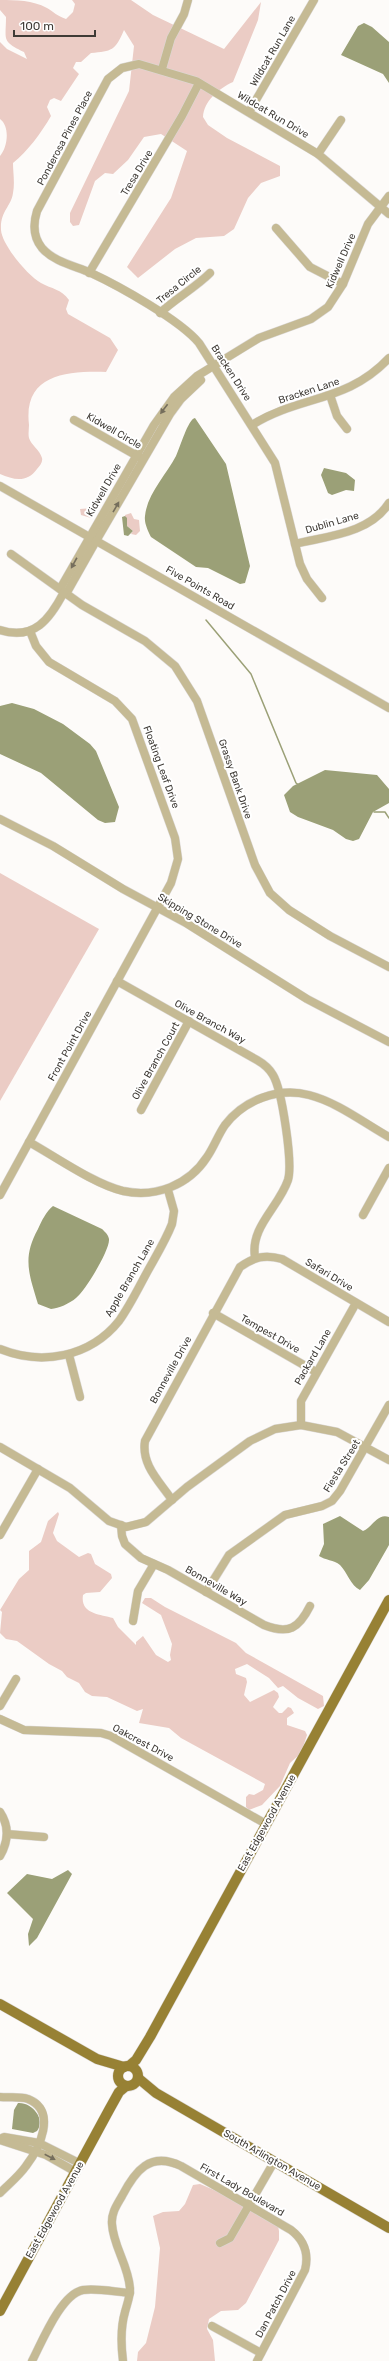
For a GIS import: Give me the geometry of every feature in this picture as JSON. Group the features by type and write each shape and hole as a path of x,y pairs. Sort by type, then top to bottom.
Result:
{"main road":[{"name":"East Edgewood Avenue","path":"0,2311 127,2076 145,2046 389,1600"},
{"name":"South Arlington Avenue","path":"0,2004 389,2228"}],"street":[{"path":"162,69 171,38 184,14 188,0"},
{"name":"Wildcat Run Lane","path":"249,112 314,0"},
{"name":"Wildcat Run Drive","path":"131,64 146,64 199,83 249,112 318,154 389,214"},
{"name":"Ponderosa Pines Place","path":"35,233 34,221 37,210 106,82 117,71 131,64"},
{"name":"Tresa Drive","path":"90,273 182,116 199,83"},
{"path":"318,154 341,120"},
{"name":"Kidwell Drive","path":"94,539 136,455 160,415 174,397 197,376 215,367 264,336 316,316 336,298 366,228 380,206 389,196"},
{"path":"276,228 310,268 343,284"},
{"name":"Bracken Drive","path":"35,233 41,246 48,254 90,273 160,313 195,338 215,367 275,463 295,544 304,573 322,598"},
{"name":"Tresa Circle","path":"160,313 172,302 198,285 210,273"},
{"name":"Bracken Lane","path":"252,425 281,410 330,396 359,383 376,371 389,358"},
{"name":"Kidwell Drive","path":"94,539 170,414 181,399 215,367"},
{"path":"330,396 337,416 347,429"},
{"name":"Kidwell Circle","path":"74,420 143,460"},
{"name":"Five Points Road","path":"0,486 389,708"},
{"name":"Dublin Lane","path":"295,544 363,526 376,517 389,502"},
{"path":"0,630 14,633 30,631 46,621 94,539"},
{"name":"Grassy Bank Drive","path":"11,554 82,605 145,641 165,657 182,675 197,701 255,866 270,893 289,910 330,936 389,966"},
{"name":"Floating Leaf Drive","path":"30,631 36,646 49,662 115,701 130,716 137,728 177,847 178,859 174,877 158,907"},
{"name":"Skipping Stone Drive","path":"0,819 53,846 186,923 302,996 389,1042"},
{"name":"Front Point Drive","path":"0,1195 158,907"},
{"name":"Olive Branch Way","path":"117,981 263,1064 273,1074 279,1094 290,1169 285,1188 256,1235 254,1248 255,1257"},
{"name":"Olive Branch Court","path":"140,1110 189,1022"},
{"path":"29,1142 112,1187 135,1192 168,1190 187,1179 201,1165 226,1125 236,1113 259,1099 279,1094 296,1093 319,1098 389,1137"},
{"path":"363,1214 389,1168"},
{"name":"Apple Branch Lane","path":"69,1355 103,1337 125,1311 172,1224 174,1211 168,1190"},
{"name":"Safari Drive","path":"255,1257 270,1256 282,1259 389,1322"},
{"name":"Bonneville Drive","path":"172,1500 148,1465 144,1454 145,1441 235,1274 240,1267 255,1257"},
{"name":"Packard Lane","path":"301,1425 301,1401 356,1303"},
{"name":"Tempest Drive","path":"214,1313 316,1372"},
{"path":"0,1349 34,1358 69,1355 80,1397"},
{"name":"Fiesta Street","path":"206,1592 229,1555 285,1515 314,1509 332,1501 340,1491 366,1447 389,1404"},
{"path":"0,1447 82,1496 109,1521 120,1525 137,1526 146,1522 187,1487 259,1436 275,1429 301,1425 337,1432 389,1460"},
{"path":"0,1535 38,1469"},
{"name":"Bonneville Way","path":"120,1525 125,1544 141,1558 206,1592 264,1626 281,1630 297,1626 304,1618 310,1606"},
{"path":"132,1621 138,1591 154,1564"},
{"path":"0,1706 16,1679"},
{"name":"Oakcrest Drive","path":"0,1719 24,1730 100,1733 111,1736 266,1824"},
{"path":"0,1812 6,1824 7,1834 5,1848 0,1856"},
{"path":"7,1834 44,1838"},
{"path":"0,2097 27,2099 40,2108 45,2125 37,2147 23,2170 0,2193"},
{"path":"0,2139 37,2147 78,2168"},
{"name":"First Lady Boulevard","path":"130,2293 128,2278 113,2232 112,2220 115,2208 133,2176 144,2166 154,2162 169,2162 179,2165 249,2205 294,2233 302,2242 306,2254"},
{"path":"220,2243 230,2238 274,2162"},
{"name":"Dan Patch Drive","path":"259,2357 302,2278 306,2268 306,2254"},
{"path":"32,2361 65,2301 70,2296 89,2290 130,2293 121,2330 123,2361"},
{"path":"212,2326 259,2357"}],"shaded area":[{"path":"0,0 18,0 36,3 66,19 73,12 75,4 72,0 131,0 153,15 224,49 261,2 258,20 233,82 222,88 213,96 206,106 203,117 208,125 227,138 280,166 280,176 261,183 248,198 234,229 224,236 196,238 175,249 138,278 127,267 171,198 187,151 161,134 144,137 128,160 113,174 105,173 95,181 79,225 73,226 70,222 70,213 129,91 134,46 124,30 118,42 112,49 104,52 91,53 81,62 76,62 73,68 79,74 61,101 54,98 50,100 47,107 51,116 34,141 13,163 13,193 2,218 1,230 6,244 16,260 29,274 41,283 60,291 66,296 69,300 66,309 68,314 110,338 118,350 106,372 63,375 51,379 40,386 33,395 29,408 29,436 30,441 41,455 42,461 29,477 20,479 10,478 0,474 0,156 5,147 7,131 0,119 0,42 7,49 27,59 24,52 11,45 6,39 6,17 0,10"},
{"path":"364,23 372,27 389,42 389,83 383,74 341,55 358,26"},
{"path":"195,418 226,464 250,566 245,583 240,584 208,568 196,567 151,537 146,524 146,508 149,500 176,456 184,434 192,420"},
{"path":"324,468 346,473 355,480 354,491 346,490 332,495 328,493 321,475"},
{"path":"93,508 95,511 91,518 81,515 80,509"},
{"path":"131,513 134,519 139,520 140,531 136,535 131,534 133,531 126,525 125,515"},
{"path":"125,516 127,518 127,526 133,531 128,536 124,535 122,517"},
{"path":"12,703 34,709 63,724 90,744 96,751 119,807 115,822 105,823 98,820 41,773 0,754 0,706"},
{"path":"325,770 377,775 389,789 389,803 373,812 359,839 353,841 346,839 333,830 298,817 290,812 284,795 293,786"},
{"path":"0,873 99,929 0,1101"},
{"path":"53,1206 102,1229 107,1234 109,1239 106,1252 91,1279 80,1294 67,1304 51,1309 38,1304 30,1275 29,1258 33,1239 44,1216"},
{"path":"58,1512 59,1514 53,1533 57,1541 79,1557 88,1553 91,1554 95,1564 111,1574 112,1578 100,1592 86,1593 83,1595 85,1606 92,1612 113,1618 118,1627 136,1645 136,1642 143,1636 156,1655 168,1662 171,1660 170,1655 172,1644 161,1615 142,1603 145,1598 151,1598 165,1607 236,1643 246,1653 323,1696 324,1706 318,1709 298,1698 283,1686 278,1688 269,1678 247,1664 235,1669 236,1674 246,1678 247,1682 244,1695 250,1702 274,1690 278,1693 279,1697 273,1707 279,1713 282,1713 288,1707 291,1708 294,1713 287,1718 287,1725 305,1731 307,1735 301,1753 290,1763 280,1786 262,1805 249,1810 246,1807 246,1797 249,1794 254,1795 263,1790 265,1784 181,1738 169,1728 139,1723 143,1709 137,1711 107,1697 92,1696 85,1692 79,1683 67,1677 62,1671 49,1664 17,1641 6,1639 0,1633 2,1612 0,1610 19,1579 29,1570 29,1551 41,1542 48,1521"},
{"path":"340,1516 363,1531 381,1517 389,1517 389,1545 369,1580 360,1590 354,1585 340,1565 319,1556 324,1544 323,1524"},
{"path":"68,1870 72,1874 37,1938 29,1946 28,1934 33,1919 7,1893 27,1874 52,1879"},
{"path":"18,2103 28,2105 36,2112 40,2121 37,2131 33,2133 12,2129 14,2110"},
{"path":"200,2184 249,2205 277,2221 279,2240 246,2303 238,2310 221,2311 209,2319 207,2329 213,2340 215,2361 137,2361 138,2352 146,2343 155,2307 160,2248 153,2216 163,2212 179,2211 185,2204 193,2185"}],"waterway":[{"path":"206,620 251,674 296,783 299,785"},
{"path":"374,812 385,812 389,818"}]}
